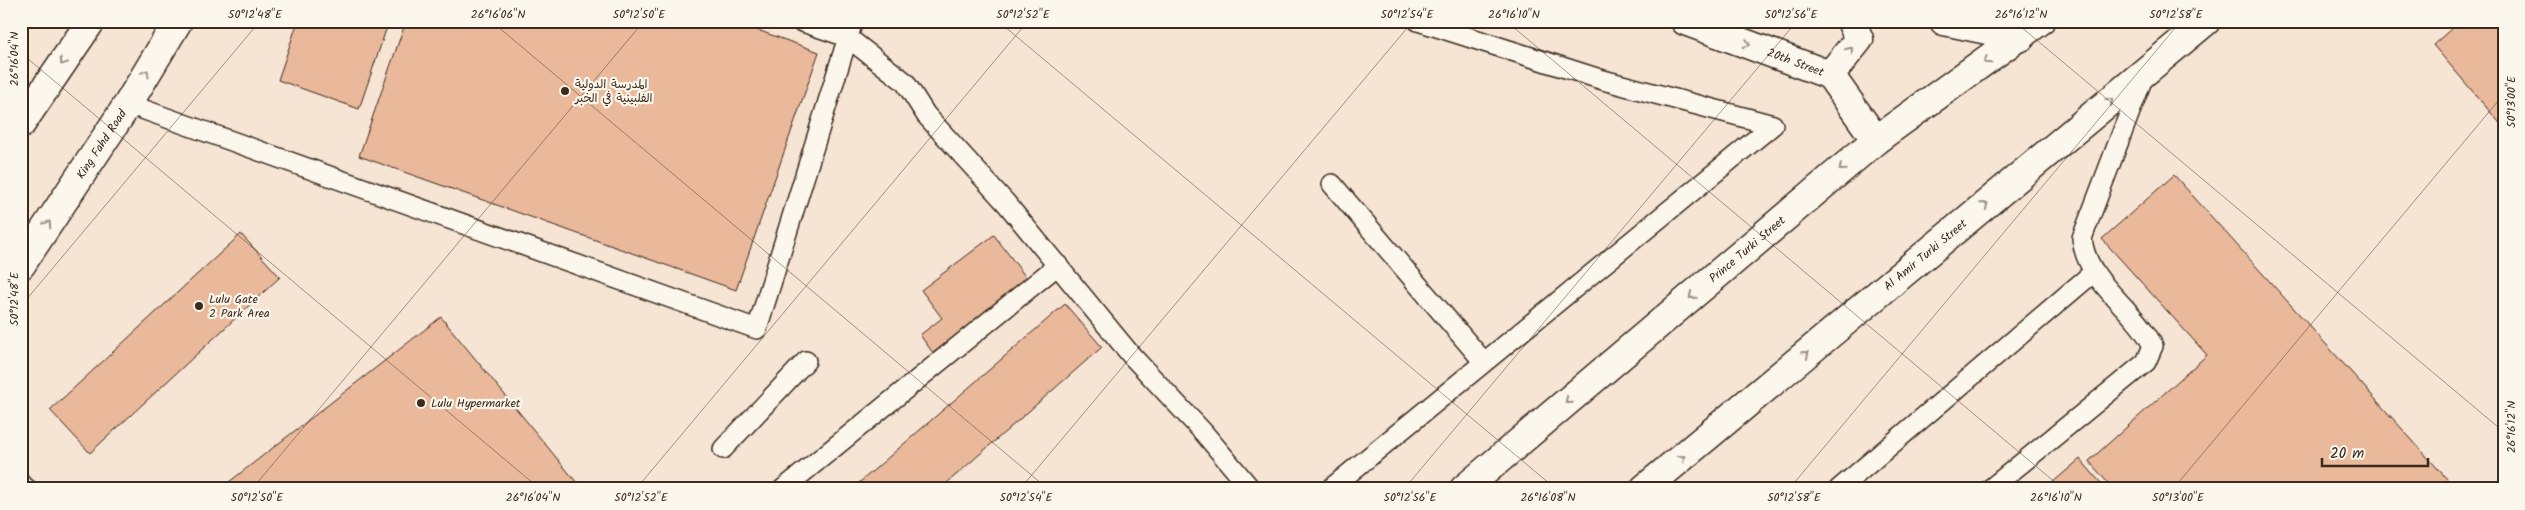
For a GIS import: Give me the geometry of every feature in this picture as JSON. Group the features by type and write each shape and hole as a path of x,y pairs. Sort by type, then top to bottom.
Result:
{"main road":[{"path":"21,124 91,21"},
{"name":"King Fahd Road","path":"21,264 128,104 178,21"},
{"name":"20th Street","path":"1685,21 1830,75 1876,140"},
{"path":"1830,75 1859,39 1851,21"},
{"path":"1944,21 2030,29"},
{"name":"Al Amir Turki Street","path":"1644,489 2206,21"},
{"name":"Prince Turki Street","path":"1464,489 1876,140 2030,29"}],"lane":[{"path":"800,21 850,29 905,82 926,115 1058,265 1131,355 1204,433 1251,489"},
{"path":"1330,489 1483,361 1773,125 1603,80 1418,21"},
{"path":"128,104 757,329 850,29"},
{"path":"1990,489 2146,362 2153,346 2146,330 2094,272 2083,254 2082,238 2145,72"},
{"path":"1332,184 1483,361"},
{"path":"782,489 1058,265"},
{"path":"1839,489 2094,272"},
{"path":"723,449 806,361"},
{"path":"21,484 27,489"}],"building":[{"path":"298,21 389,21 359,109 278,80"},
{"path":"406,21 732,21 819,52 736,290 359,156"},
{"path":"2460,21 2504,21 2504,128 2433,45"},
{"path":"2174,175 2456,489 2113,489 2089,461 2207,355 2102,239"},
{"path":"241,234 280,277 90,453 50,410"},
{"path":"994,235 1028,280 933,353 920,335 942,318 921,290"},
{"path":"1065,304 1102,347 940,489 852,489"},
{"name":"Lulu Hypermarket","path":"441,317 582,489 220,489"},
{"path":"2080,459 2106,489 2045,489"}],"place":[{"name":"المدرسة الدولية الفلبينية في الخبر","path":"565,91"},
{"name":"Lulu Gate 2 Park Area","path":"199,306"},
{"name":"Lulu Hypermarket","path":"421,403"}]}
